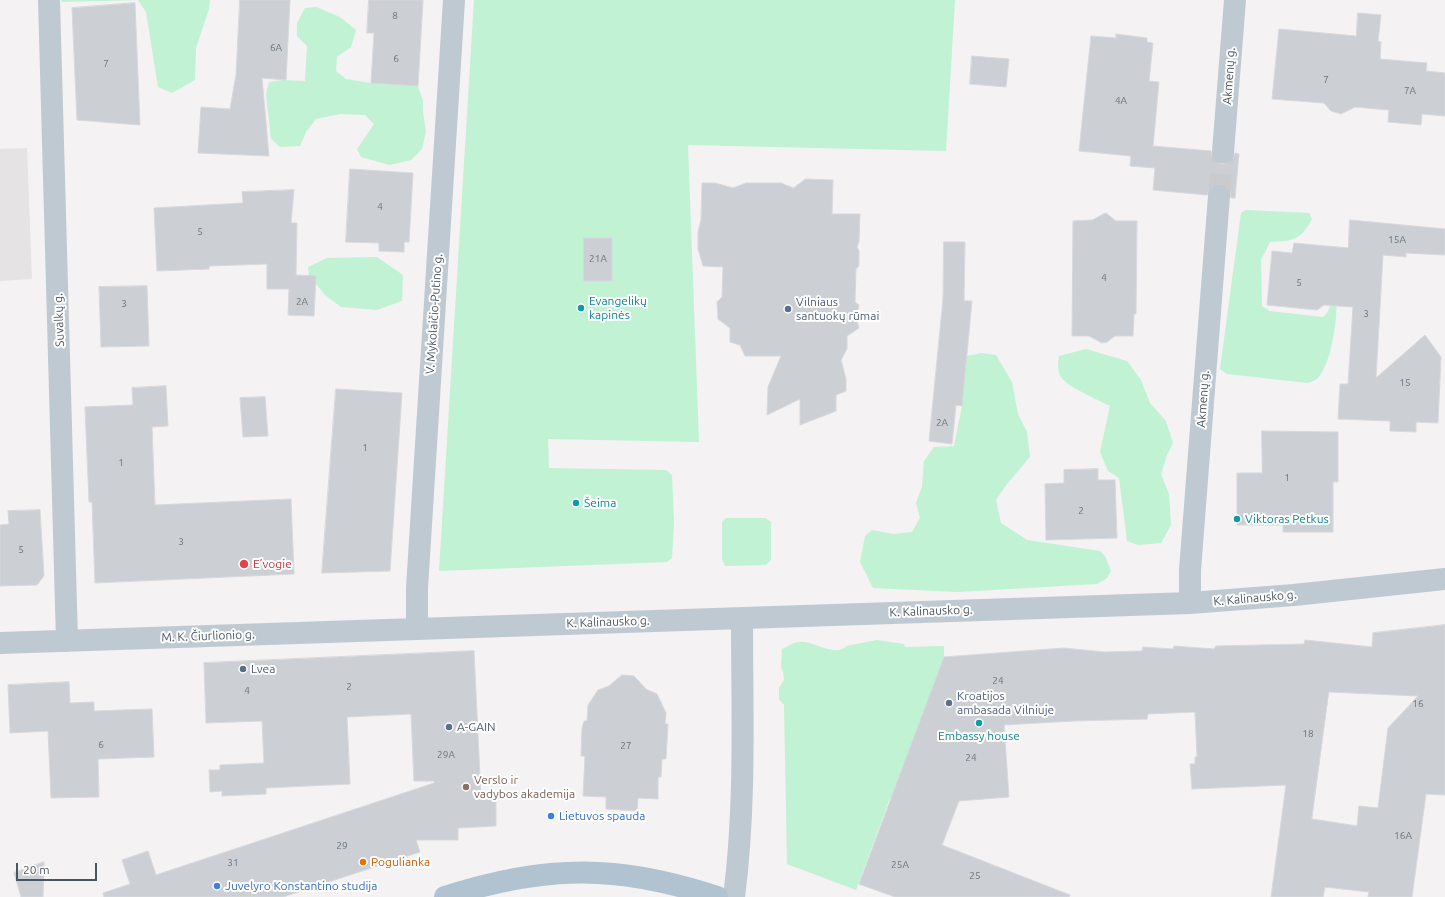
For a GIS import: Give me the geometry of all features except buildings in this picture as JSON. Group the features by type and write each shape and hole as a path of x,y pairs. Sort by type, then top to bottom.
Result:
{"main road":[{"path":"445,897 499,882 569,874 611,874 640,878 692,889 717,897"}],"street":[{"name":"Suvalkų g.","path":"49,0 67,641"},
{"name":"V. Mykolaičio-Putino g.","path":"417,629 417,588 454,0"},
{"name":"Akmenų g.","path":"1223,152 1235,0"},
{"name":"Akmenų g.","path":"1190,603 1190,570 1219,196"},
{"name":"K. Kalinausko g.","path":"417,629 1190,603 1294,595 1445,578"},
{"path":"734,897 742,817 742,618"},
{"name":"M. K. Čiurlionio g.","path":"0,643 417,629"}],"shaded area":[{"path":"27,148 32,279 0,281 0,149"}],"green space":[{"path":"61,0 138,0 62,2"},
{"path":"138,0 210,0 209,9 196,48 195,80 172,93 158,87 146,12"},
{"path":"474,0 955,0 946,151 688,145 699,442 548,439 549,468 666,470 672,475 674,522 672,558 667,562 439,571"},
{"path":"316,7 340,17 356,30 351,47 337,57 336,71 346,79 371,83 418,86 423,101 426,131 422,149 411,160 390,165 361,157 357,149 374,124 365,115 340,114 316,119 306,132 300,146 280,147 271,139 266,94 269,82 283,80 305,81 307,46 297,36 297,23 305,8"},
{"path":"1246,210 1309,213 1312,219 1304,231 1296,238 1285,241 1270,242 1261,260 1262,306 1270,311 1323,317 1329,310 1333,280 1336,289 1337,301 1332,345 1323,370 1318,378 1309,383 1227,374 1220,369 1241,213"},
{"path":"377,257 403,275 402,301 377,310 341,307 325,295 316,284 316,277 309,276 308,267 327,258"},
{"path":"1086,349 1127,361 1141,380 1150,403 1166,421 1173,443 1167,455 1161,474 1169,494 1171,525 1161,543 1138,545 1127,541 1119,478 1108,471 1100,452 1110,406 1064,381 1059,372 1059,356"},
{"path":"981,353 996,355 1012,382 1018,414 1027,432 1030,457 1007,484 996,500 1001,523 1027,540 1100,551 1105,556 1111,571 1107,578 1097,584 958,592 873,588 860,562 865,536 872,530 893,534 912,532 920,518 916,503 922,487 924,461 934,447 954,446 962,406 967,356"},
{"path":"726,518 765,518 771,522 771,560 766,565 725,566 722,559 722,522"},
{"path":"877,640 904,644 905,647 944,646 944,657 904,767 896,799 890,798 856,890 787,864 784,705 779,699 779,688 784,680 781,667 782,649 795,643 805,642 836,650 847,646"}],"tunnel":[{"path":"1219,196 1223,152"}],"place":[{"name":"Evangelikų kapinės","path":"581,308"},
{"name":"Vilniaus santuokų rūmai","path":"788,309"},
{"name":"Šeima","path":"576,503"},
{"name":"Viktoras Petkus","path":"1237,519"},
{"name":"E’vogie","path":"244,564"},
{"name":"Lvea","path":"243,669"},
{"name":"Kroatijos ambasada Vilniuje","path":"949,703"},
{"name":"Embassy house","path":"979,723"},
{"name":"A-GAIN","path":"449,727"},
{"name":"Verslo ir vadybos akademija","path":"466,787"},
{"name":"Lietuvos spauda","path":"551,816"},
{"name":"Pogulianka","path":"363,862"},
{"name":"Juvelyro Konstantino studija","path":"217,886"}]}
